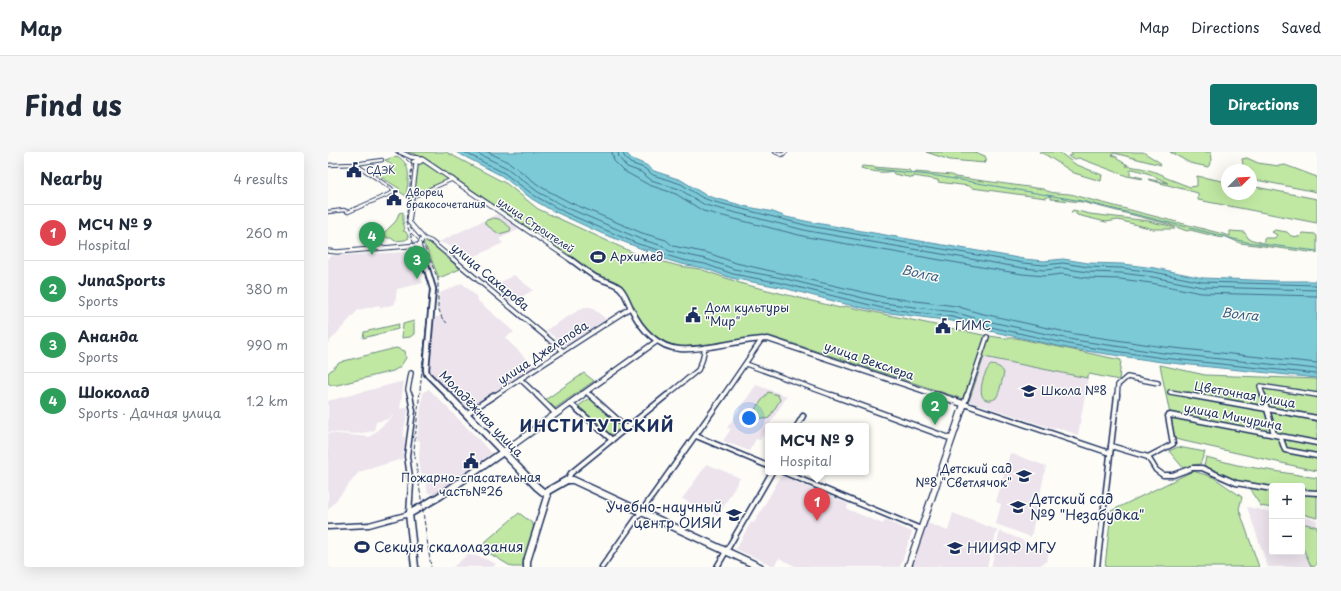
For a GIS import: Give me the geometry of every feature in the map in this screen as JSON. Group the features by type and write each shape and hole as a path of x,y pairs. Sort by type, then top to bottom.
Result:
{"main road":[{"path":"328,251 344,252 420,244 423,238 410,224 409,216 418,161 400,152"},
{"name":"Молодёжная улица","path":"420,244 433,289 427,374 537,487 543,492 546,492"},
{"path":"415,567 409,514 440,496 503,452"},
{"path":"527,567 547,497 546,492 567,480 573,480 760,567"}],"street":[{"path":"775,152 782,155 786,152"},
{"path":"328,165 355,164 382,160"},
{"name":"улица Строителей","path":"418,161 453,179 596,277 616,285 624,293 630,308"},
{"path":"328,212 344,210 348,212 394,192 391,188 355,164"},
{"path":"412,197 453,179"},
{"name":"улица Сахарова","path":"423,238 429,240 563,351"},
{"path":"420,244 429,240"},
{"name":"улица Векслера","path":"630,308 639,323 657,340 677,349 705,347 762,339 781,342 1110,453"},
{"name":"улица Джелепова","path":"466,414 630,308"},
{"path":"908,567 987,338"},
{"path":"602,567 696,436 762,339"},
{"path":"503,452 657,340"},
{"path":"567,480 571,473 698,370 702,361 705,347"},
{"path":"746,364 813,390 952,438"},
{"path":"328,527 373,525 409,514 411,484 407,456 413,411 412,400 408,390 411,373"},
{"path":"1098,567 1119,382 1127,377 1158,383"},
{"path":"520,379 556,414"},
{"path":"1274,434 1265,409 1260,386 1317,395"},
{"path":"586,392 627,428"},
{"name":"Цветочная улица","path":"1170,392 1317,418"},
{"path":"571,404 612,440"},
{"name":"улица Мичурина","path":"1148,457 1173,444 1168,416 1170,415 1317,442"},
{"path":"799,423 803,416"},
{"path":"696,436 765,465"},
{"path":"1280,436 1285,450 1317,456"},
{"path":"1111,446 1148,457 1156,471 1163,475 1176,476 1192,468 1202,468 1252,488 1269,489"},
{"path":"717,567 770,475"},
{"path":"790,475 922,529"},
{"path":"1305,492 1317,493"}],"shaded area":[{"path":"497,214 520,229 499,239 503,243 476,256 439,242"},
{"path":"407,252 423,283 397,289 395,304 381,308 379,305 358,310 328,343 328,258 331,256"},
{"path":"514,275 533,290 511,303 493,286"},
{"path":"462,283 478,298 477,300 514,332 505,338 536,368 472,410 468,410 430,373 429,369 433,319 442,315 439,307 440,293"},
{"path":"584,307 591,307 606,319 565,346 546,330"},
{"name":"Школа №8","path":"984,357 1088,378 1078,435 969,401"},
{"path":"404,381 400,409 409,407 402,437 405,436 402,459 359,472 328,510 328,433 370,437 395,414 388,419 376,422 374,431 356,434 328,432 328,401"},
{"path":"756,385 787,396 770,423 765,423 765,432 760,440 756,439 749,451 723,441 731,429 727,428"},
{"path":"429,389 492,453 436,494 428,493 423,473 421,473 419,459 420,441 417,440 423,392"},
{"path":"1010,453 1046,466 1031,537 996,524 1001,504 996,502"},
{"path":"707,464 740,478 718,516 682,499"},
{"path":"781,476 848,504 847,509 883,524 885,520 912,532 900,567 797,567 779,558 774,566 736,549 751,522 754,523"},
{"path":"1247,507 1269,511 1269,555 1305,555 1305,518 1317,520 1317,567 1268,567"},
{"name":"НИИЯФ МГУ","path":"953,513 997,530 987,567 943,567 939,565 938,567 912,567 925,522 948,531"},
{"path":"1000,531 1049,551 1047,561 1037,567 991,567"},
{"path":"467,555 479,556 496,564 493,567 453,567"}],"green space":[{"path":"408,152 446,152 507,184 538,209 636,254 640,262 645,262 652,259 679,266 700,269 743,284 840,308 845,306 983,335 1016,338 1121,360 1119,380 1089,374 1087,378 984,357 969,401 770,336 685,347 677,346 662,340 643,324 623,288 598,275 425,158"},
{"path":"926,152 975,152 985,156 987,161 983,162 985,163 950,160"},
{"path":"1039,152 1059,152 1075,164 1102,175 1101,181 1074,173"},
{"path":"1070,152 1143,152 1159,162 1161,165 1114,153 1111,155 1117,157 1117,159 1128,165 1125,165 1126,166 1154,172 1190,187 1197,186 1197,176 1221,181 1221,200 1257,200 1257,187 1317,199 1317,223 1198,200 1198,193 1149,180 1148,179 1168,183 1150,174 1133,169 1130,170 1130,175 1143,179 1127,176 1079,158 1075,159 1068,156 1073,155"},
{"path":"1170,152 1211,152 1212,160 1208,167 1190,163"},
{"path":"397,156 402,160 407,168 408,179 406,196 400,192 397,192 400,189 375,173 393,166 385,160"},
{"path":"1247,158 1258,163 1279,166 1285,165 1317,177 1317,192 1257,180 1257,164 1243,164 1242,159"},
{"path":"422,162 449,178 449,180 414,194 417,165"},
{"path":"862,166 909,170 913,174 915,174 915,172 952,175 955,177 1071,194 1230,236 1230,231 1244,232 1249,239 1264,243 1264,238 1275,238 1277,235 1272,232 1275,230 1287,232 1291,236 1300,237 1303,233 1315,234 1317,236 1317,253 1240,243 1224,236 1222,238 1190,230 1187,231 1168,224 1082,202 1051,199 1050,196 1046,198 972,188 969,186 938,182 938,180 914,176 913,178 894,174 892,171 873,171 861,168"},
{"path":"1073,210 1090,214 1149,221 1170,226 1175,229 1153,229 1118,220 1106,222 1077,215 1076,213 1071,212"},
{"path":"403,212 405,229 403,231 406,232 409,238 395,241 391,238 387,238 384,233 396,221 399,213"},
{"path":"493,218 499,219 511,228 510,231 499,234 485,224 485,221"},
{"path":"426,242 430,243 460,269 439,278 426,247 423,244"},
{"path":"414,321 414,334 410,337 402,338 403,324"},
{"path":"399,324 398,329 363,338 364,332"},
{"path":"396,348 405,351 406,358 400,367 393,371 337,385 331,385 328,383 328,373 339,363"},
{"path":"991,365 999,367 1004,373 996,398 986,400 982,396 981,392 983,379"},
{"path":"1160,365 1205,375 1317,379 1317,471 1175,439"},
{"path":"584,373 594,381 554,409 545,400"},
{"path":"768,392 778,395 780,400 769,418 765,419 754,416 754,411"},
{"path":"590,398 623,426 610,436 577,407"},
{"path":"1178,447 1205,452 1200,464 1189,466 1184,469 1169,451"},
{"path":"1206,457 1237,465 1317,478 1317,518 1305,515 1305,483 1269,483 1269,507 1261,506 1252,493 1250,486 1204,467"},
{"path":"1193,471 1213,477 1242,497 1239,509 1259,567 1105,567 1111,511"},
{"path":"519,513 532,523 534,527 522,567 512,567 484,550 485,542"},
{"path":"1305,524 1317,527 1317,567 1311,566 1305,553"}],"water":[{"name":"Волга","path":"456,152 625,152 632,159 646,165 654,171 681,180 707,196 810,222 1024,259 1044,261 1063,259 1088,263 1122,264 1155,268 1203,278 1317,281 1317,378 1162,362 1072,349 976,328 952,321 882,312 780,287 731,278 704,268 681,264 661,258 661,255 647,249 646,253 645,250 603,234 551,210 532,199 502,176"}],"waterway":[{"path":"875,169 937,176 1082,201 1246,242 1317,251"}],"railway":[{"path":"395,152 405,158 412,165 406,222 430,290 414,450 431,567"},
{"path":"411,233 424,246 438,279 438,307 442,318 447,323"}],"place":[{"name":"СДЭК","path":"354,170"},
{"name":"Дворец бракосочетания","path":"394,198"},
{"name":"Шоколад","path":"372,255"},
{"name":"Архимед","path":"598,257"},
{"name":"Ананда","path":"417,279"},
{"name":"Дом культуры \"Мир\"","path":"693,315"},
{"name":"ГИМС","path":"943,326"},
{"name":"Школа №8","path":"1029,391"},
{"name":"JunaSports","path":"935,425"},
{"name":"Пожарно-спасательная часть№26","path":"471,461"},
{"name":"Детский сад №8 \"Светлячок\"","path":"1024,476"},
{"name":"Детский сад №9 \"Незабудка\"","path":"1018,507"},
{"name":"Учебно-научный центр ОИЯИ","path":"734,515"},
{"name":"МСЧ № 9","path":"817,521"},
{"name":"Секция скалолазания","path":"362,547"},
{"name":"НИИЯФ МГУ","path":"955,548"}],"district":[{"name":"ИНСТИТУТСКИЙ","path":"597,426"}]}
